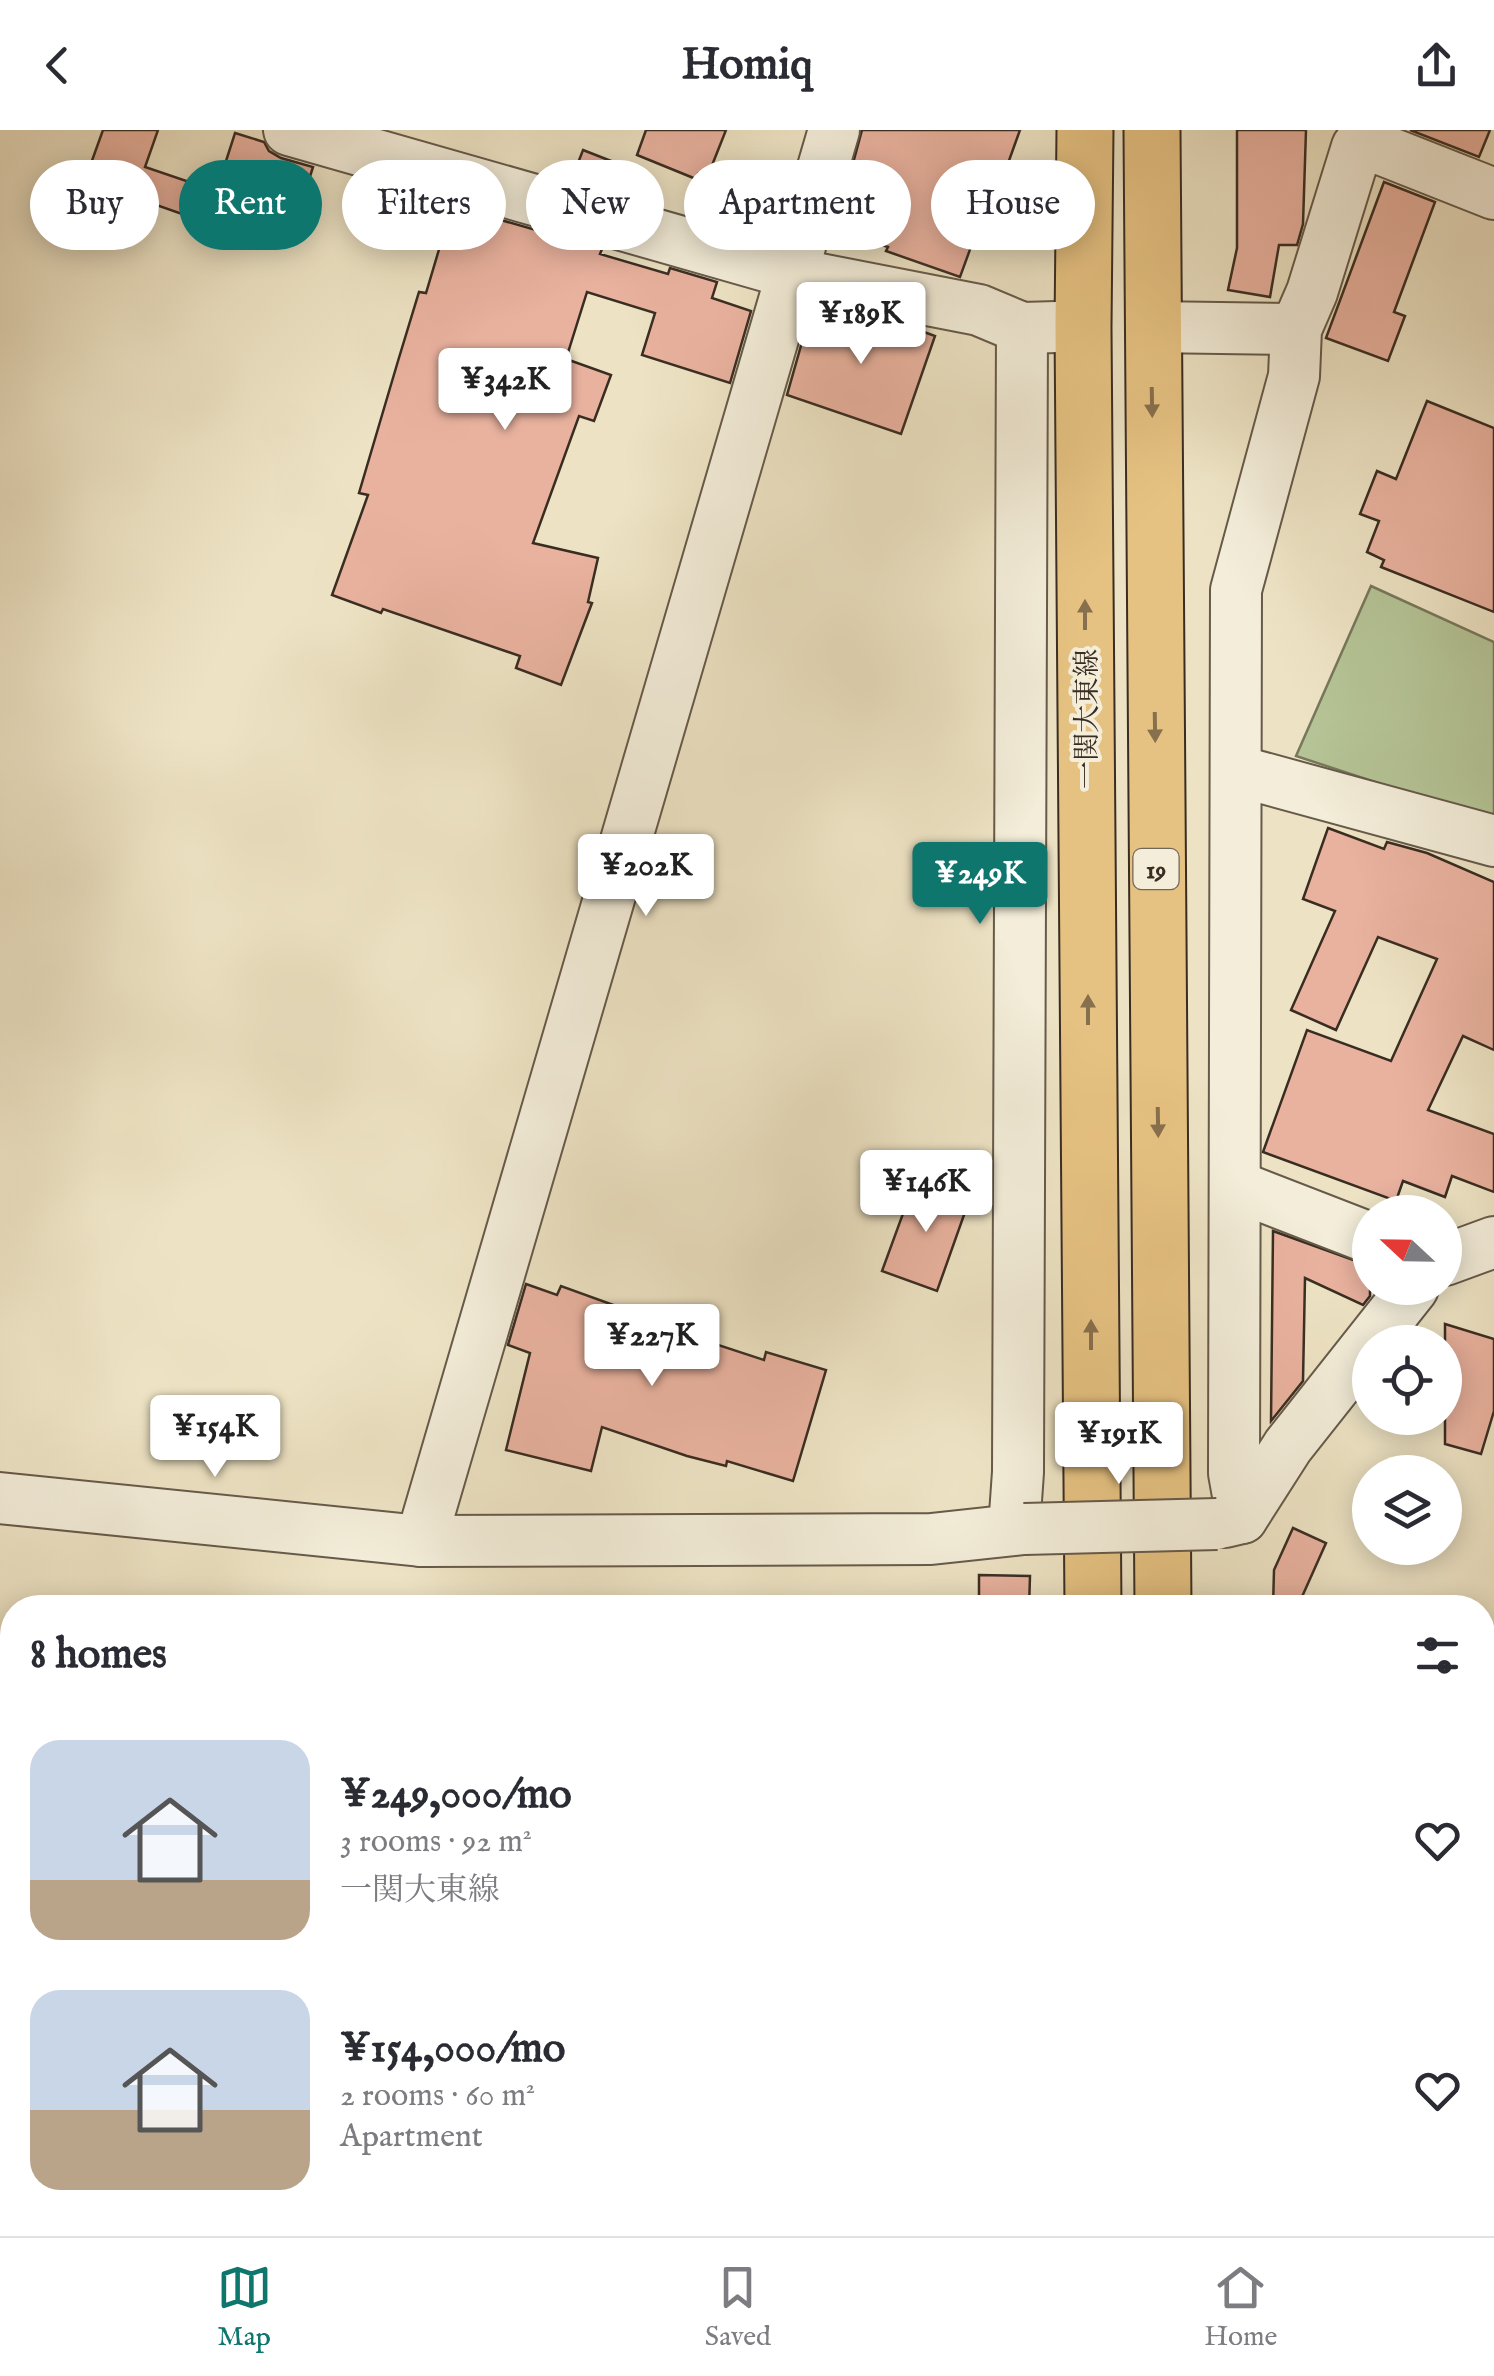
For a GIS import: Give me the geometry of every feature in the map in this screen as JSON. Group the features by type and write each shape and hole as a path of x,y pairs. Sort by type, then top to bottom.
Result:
{"main road":[{"name":"一関大東線","path":"1085,130 1083,327 1093,1595"},
{"name":"19","path":"1152,130 1162,1595"}],"street":[{"path":"290,130 794,274 979,310 1022,328 1083,327"},
{"path":"421,1541 834,130"},
{"path":"1229,1521 1234,1473 1236,590 1294,376 1296,329 1312,292 1357,147 1375,147 1494,194"},
{"path":"1151,327 1296,329"},
{"path":"1019,1529 1022,328"},
{"path":"1238,771 1494,841"},
{"path":"1236,1186 1352,1231"},
{"path":"1462,1254 1494,1242"},
{"path":"0,1498 421,1541 931,1538 1019,1529 1229,1521 1400,1305"}],"green space":[{"path":"1371,586 1494,642 1494,821 1296,756"}],"building":[{"path":"103,130 158,130 147,160 92,160"},
{"path":"646,130 726,130 714,160 684,160 684,174 664,166 664,160 637,155"},
{"path":"862,130 1020,130 1009,160 931,160 931,250 970,250 960,277 886,251 911,250 911,160 854,160"},
{"path":"1237,130 1306,130 1303,224 1297,245 1279,245 1270,297 1228,290 1237,248"},
{"path":"1410,130 1490,130 1479,157"},
{"path":"235,133 264,142 269,151 288,160 226,160"},
{"path":"583,150 608,160 579,160"},
{"path":"159,172 179,179 179,213 159,206"},
{"path":"1384,182 1435,202 1394,312 1405,316 1388,361 1326,338"},
{"path":"506,221 526,227 526,250 602,250 600,254 668,274 670,268 717,282 712,298 751,311 730,383 642,355 655,313 587,292 566,359 611,375 594,421 579,416 533,543 598,558 588,602 592,603 561,685 516,668 520,656 332,595 368,495 359,493 419,292 426,293 439,250 506,250"},
{"path":"812,307 905,325 935,336 901,434 787,395"},
{"path":"1427,401 1494,428 1494,612 1381,567 1384,560 1367,552 1379,521 1360,514 1377,471 1396,479"},
{"path":"1328,828 1384,849 1387,842 1427,853 1494,882 1494,1050 1463,1036 1428,1110 1494,1134 1494,1192 1452,1176 1446,1195 1403,1181 1398,1195 1380,1195 1263,1152 1307,1030 1391,1061 1437,959 1378,937 1336,1030 1291,1010 1335,911 1303,899"},
{"path":"916,1178 970,1198 937,1291 882,1271"},
{"path":"1273,1231 1352,1260 1352,1300 1305,1278 1303,1381 1271,1421"},
{"path":"526,1284 557,1295 561,1286 641,1315 639,1319 764,1360 766,1352 826,1370 793,1481 727,1461 726,1466 687,1456 602,1427 591,1471 506,1450 530,1353 508,1345"},
{"path":"1462,1329 1494,1339 1494,1411 1481,1454 1445,1444 1445,1435 1462,1435"},
{"path":"1293,1528 1326,1543 1303,1595 1273,1595 1274,1570"},
{"path":"979,1575 1030,1576 1029,1595 979,1595"}]}
